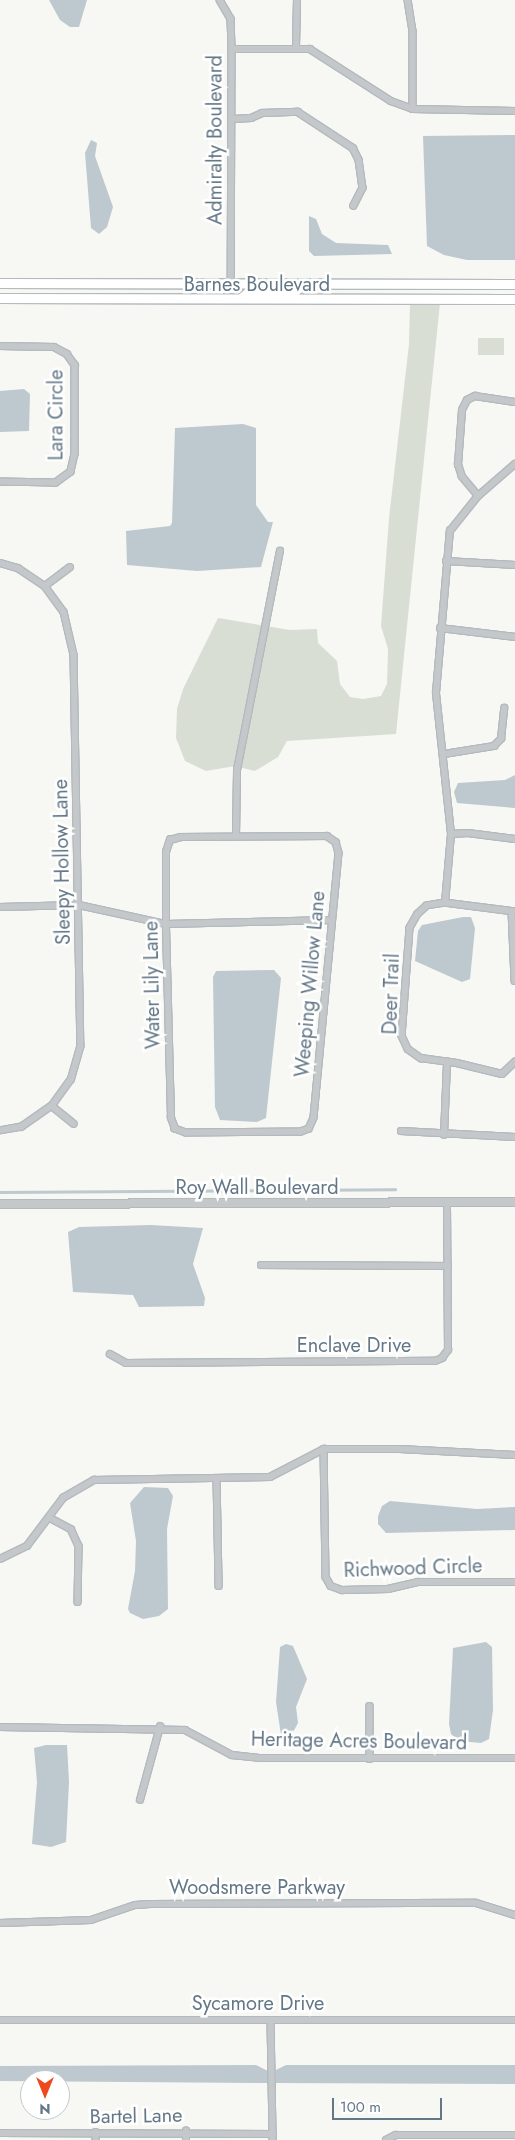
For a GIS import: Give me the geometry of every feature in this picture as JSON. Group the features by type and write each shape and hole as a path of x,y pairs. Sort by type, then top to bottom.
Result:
{"main road":[{"name":"Barnes Boulevard","path":"0,283 515,284"},
{"path":"86,298 97,292 211,293 231,284"},
{"path":"241,298 248,292 294,290 310,284"},
{"name":"Barnes Boulevard","path":"0,298 515,298"}],"street":[{"name":"Admiralty Boulevard","path":"220,0 231,19 233,119 231,284"},
{"path":"296,47 297,0"},
{"path":"408,0 413,31 413,109"},
{"path":"232,49 296,47 310,49 391,101 413,109 515,110"},
{"path":"233,119 251,118 262,112 298,112 353,148 359,160 363,188 354,206"},
{"name":"Lara Circle","path":"0,346 54,347 67,354 75,365 75,454 71,472 56,483 0,482"},
{"path":"478,496 462,477 458,465 462,410 467,400 475,396 515,402"},
{"path":"515,464 478,496 450,531 440,628 436,693 444,754 451,834 445,903 514,912 515,981"},
{"path":"236,836 237,770 280,551"},
{"path":"446,561 515,565"},
{"path":"0,563 18,568 45,586 70,567"},
{"name":"Sleepy Hollow Lane","path":"0,1131 22,1127 52,1106 71,1080 80,1046 74,655 64,612 45,586"},
{"path":"440,628 515,637"},
{"path":"444,754 494,746 501,739 504,708"},
{"path":"451,834 515,839"},
{"name":"Water Lily Lane","path":"175,1129 171,1118 166,852 170,840 181,837 236,836"},
{"name":"Weeping Willow Lane","path":"175,1129 186,1133 300,1132 310,1129 314,1118 340,853 336,842 327,836 236,836"},
{"name":"Deer Trail","path":"445,903 427,906 418,914 410,928 402,1036 408,1050 421,1058 502,1074 515,1062"},
{"path":"0,907 79,905 166,924 332,920"},
{"path":"444,1136 448,1062"},
{"path":"52,1106 74,1124"},
{"path":"401,1131 444,1136 515,1137"},
{"name":"Enclave Drive","path":"110,1354 126,1363 435,1361 448,1350 447,1202"},
{"name":"Roy Wall Boulevard","path":"0,1204 515,1202"},
{"path":"261,1265 448,1266"},
{"path":"0,1559 27,1546 50,1518 63,1498 94,1480 270,1477 324,1449 400,1449 515,1455"},
{"name":"Richwood Circle","path":"324,1449 326,1577 331,1586 342,1590 388,1589 418,1582 515,1582"},
{"path":"218,1478 219,1586"},
{"path":"50,1518 71,1529 79,1546 78,1602"},
{"path":"370,1706 370,1759"},
{"name":"Heritage Acres Boulevard","path":"0,1727 160,1727 184,1730 232,1755 259,1758 515,1758"},
{"path":"140,1800 160,1727"},
{"name":"Woodsmere Parkway","path":"0,1923 84,1921 135,1905 150,1904 476,1903 515,1915"},
{"name":"Sycamore Drive","path":"0,2020 515,2020"},
{"path":"271,2020 273,2137"},
{"path":"186,2131 186,2140"},
{"name":"Bartel Lane","path":"0,2133 186,2131 273,2137"},
{"path":"96,2132 96,2140"},
{"path":"386,2140 396,2134 515,2135"}],"shaded area":[{"path":"49,0 87,0 79,27 70,27 60,20"},
{"path":"515,135 515,260 467,260 444,255 427,246 423,136"},
{"path":"91,140 97,143 95,156 113,207 107,227 99,234 91,228 85,153"},
{"path":"309,216 316,219 322,234 336,243 388,245 392,254 314,256 309,251"},
{"path":"410,303 440,303 396,734 287,741 278,757 255,771 235,766 206,771 185,761 176,738 177,709 183,689 218,618 290,630 317,629 318,643 337,661 340,684 350,697 363,699 381,696 387,684 388,649 381,626 389,518 409,344"},
{"path":"478,338 504,338 504,355 478,355"},
{"path":"24,389 30,394 29,431 0,432 0,391"},
{"path":"243,424 256,428 256,505 268,522 273,522 261,567 197,571 127,565 126,531 170,526 172,523 175,428"},
{"path":"515,775 515,808 457,803 454,792 458,783 505,780"},
{"path":"471,917 475,928 470,979 462,982 415,961 418,931 422,925"},
{"path":"274,970 281,978 266,1118 257,1122 220,1120 215,1107 213,977 216,971"},
{"path":"151,1225 203,1228 193,1264 205,1298 204,1306 139,1307 133,1295 73,1292 68,1232 79,1227"},
{"path":"144,1487 168,1488 173,1496 167,1529 168,1609 159,1616 143,1619 130,1613 128,1609 135,1571 136,1541 130,1503"},
{"path":"390,1501 477,1509 515,1507 515,1530 386,1533 378,1524 378,1516 382,1506"},
{"path":"486,1642 492,1647 493,1710 489,1739 481,1743 459,1741 451,1734 449,1724 453,1648"},
{"path":"286,1644 293,1646 307,1679 296,1707 298,1723 292,1734 284,1736 281,1735 276,1702 280,1647"},
{"path":"46,1745 67,1745 69,1782 66,1842 51,1847 32,1844 37,1782 34,1748"},
{"path":"256,2065 268,2071 268,2083 70,2082 70,2070 20,2070 20,2081 0,2081 0,2066"},
{"path":"286,2065 515,2065 515,2084 276,2083 276,2070"}],"waterway":[{"path":"0,1192 395,1189"}]}
